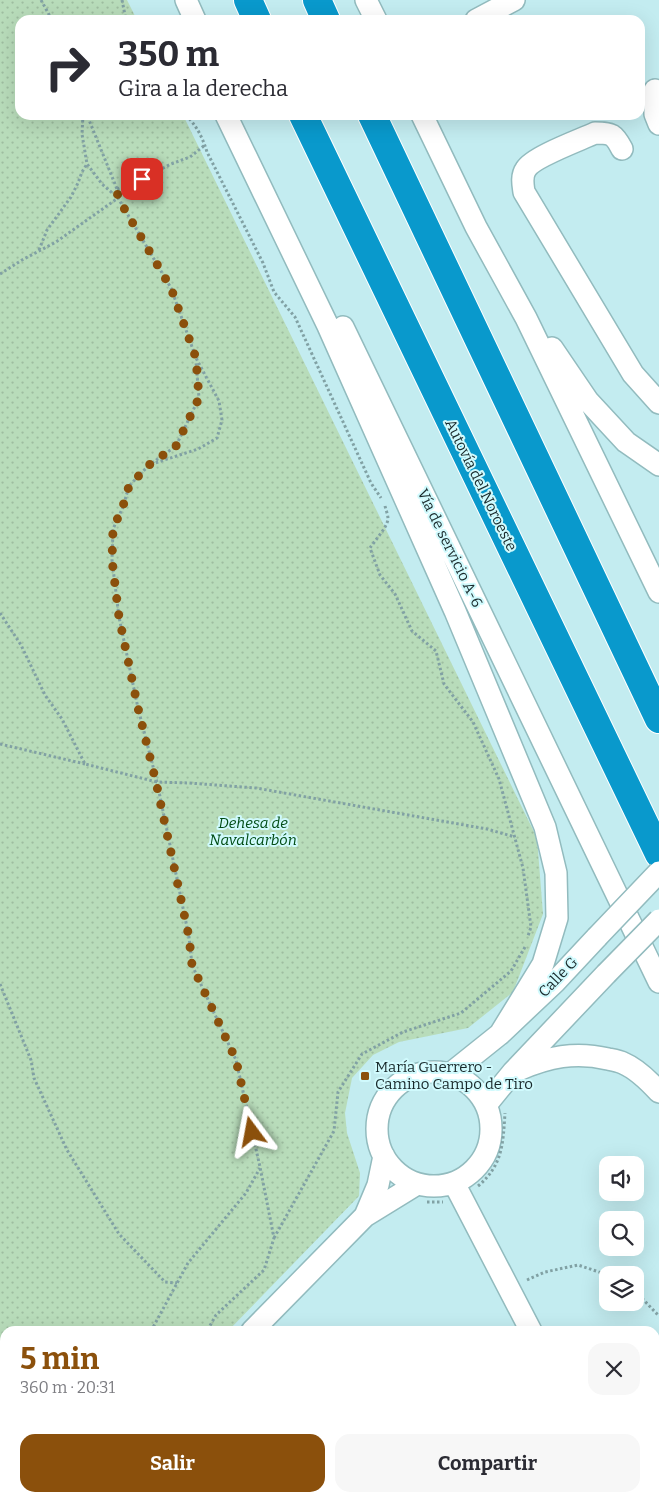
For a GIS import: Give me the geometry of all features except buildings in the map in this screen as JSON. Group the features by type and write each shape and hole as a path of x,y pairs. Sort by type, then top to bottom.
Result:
{"highway":[{"path":"248,0 255,15"},
{"path":"317,0 324,15"},
{"name":"Autovía del Noroeste","path":"305,120 659,854"},
{"path":"374,120 659,718"},
{"path":"626,786 632,821 659,878"}],"street":[{"path":"171,0 178,15"},
{"path":"186,0 193,15"},
{"path":"366,0 374,15"},
{"path":"486,15 514,0"},
{"path":"651,89 655,114 659,124"},
{"path":"228,120 328,326 455,611 545,828 556,874 557,918 543,964 500,1034"},
{"name":"Vía de servicio A-6","path":"243,120 659,982"},
{"path":"424,120 476,227 526,318 659,592"},
{"path":"622,149 616,138 606,133 595,134 533,162 525,170 522,181 524,192 633,374 659,403"},
{"path":"526,318 558,355 588,401 626,442 659,465"},
{"name":"Calle G","path":"450,1074 500,1034 555,982 659,872"},
{"path":"496,1106 461,1079 450,1074 432,1072 415,1076 399,1084 387,1097 380,1111 377,1126 378,1142 384,1156 393,1169 417,1184 440,1186 454,1183 467,1176 478,1166 486,1153 491,1139 491,1125 496,1106 513,1072 659,920"},
{"path":"513,1072 541,1061 563,1056 592,1055 623,1063 643,1076 659,1092"},
{"path":"365,1216 378,1185 384,1156"},
{"path":"454,1183 528,1326"},
{"path":"257,1326 365,1216 417,1184"}],"path":[{"path":"41,0 49,15"},
{"path":"122,0 125,15"},
{"path":"84,120 82,134 88,164 102,184 118,198 171,288 196,358 219,402 222,420 217,438 198,449 149,465"},
{"path":"87,120 117,189 118,198"},
{"path":"191,120 263,263 274,292 295,317 371,483 384,501 388,518 385,527 370,548 380,574 396,594 412,631 436,651 444,684 473,722 499,779 523,868 531,926 525,949 511,971 461,1013 403,1032 362,1054 338,1092 334,1131 274,1238 264,1270 216,1315 210,1326"},
{"path":"117,189 190,157 205,145"},
{"path":"39,251 47,230 70,197 88,164"},
{"path":"0,274 56,242 118,198"},
{"path":"196,358 199,398 176,446 149,465 129,486 113,529 112,560 123,635 189,937 192,965 236,1060 274,1238"},
{"path":"0,613 21,645 45,695 62,718 85,764"},
{"path":"0,744 156,782 256,788 487,829 515,837"},
{"path":"0,984 31,1060 34,1078 67,1150 119,1234 165,1282 177,1283"},
{"path":"489,1177 498,1161 503,1145 496,1106"},
{"path":"154,1326 188,1263 246,1193 260,1168"},
{"path":"509,1288 544,1272 578,1266 599,1272"},
{"path":"644,1300 659,1316"}],"green space":[{"name":"Dehesa de Navalcarbón","path":"0,0 127,0 134,15 15,15 15,120 185,120 537,838 543,914 513,992 468,1028 399,1042 373,1055 352,1078 345,1113 347,1133 360,1173 359,1196 233,1326 0,1326"}],"place":[{"name":"María Guerrero - Camino Campo de Tiro","path":"365,1076"}],"route":[{"path":"142,179 117,189 118,198 171,288 196,358 199,398 176,446 149,465 129,486 113,529 112,560 119,617 189,937 192,965 236,1060 252,1132"}]}
